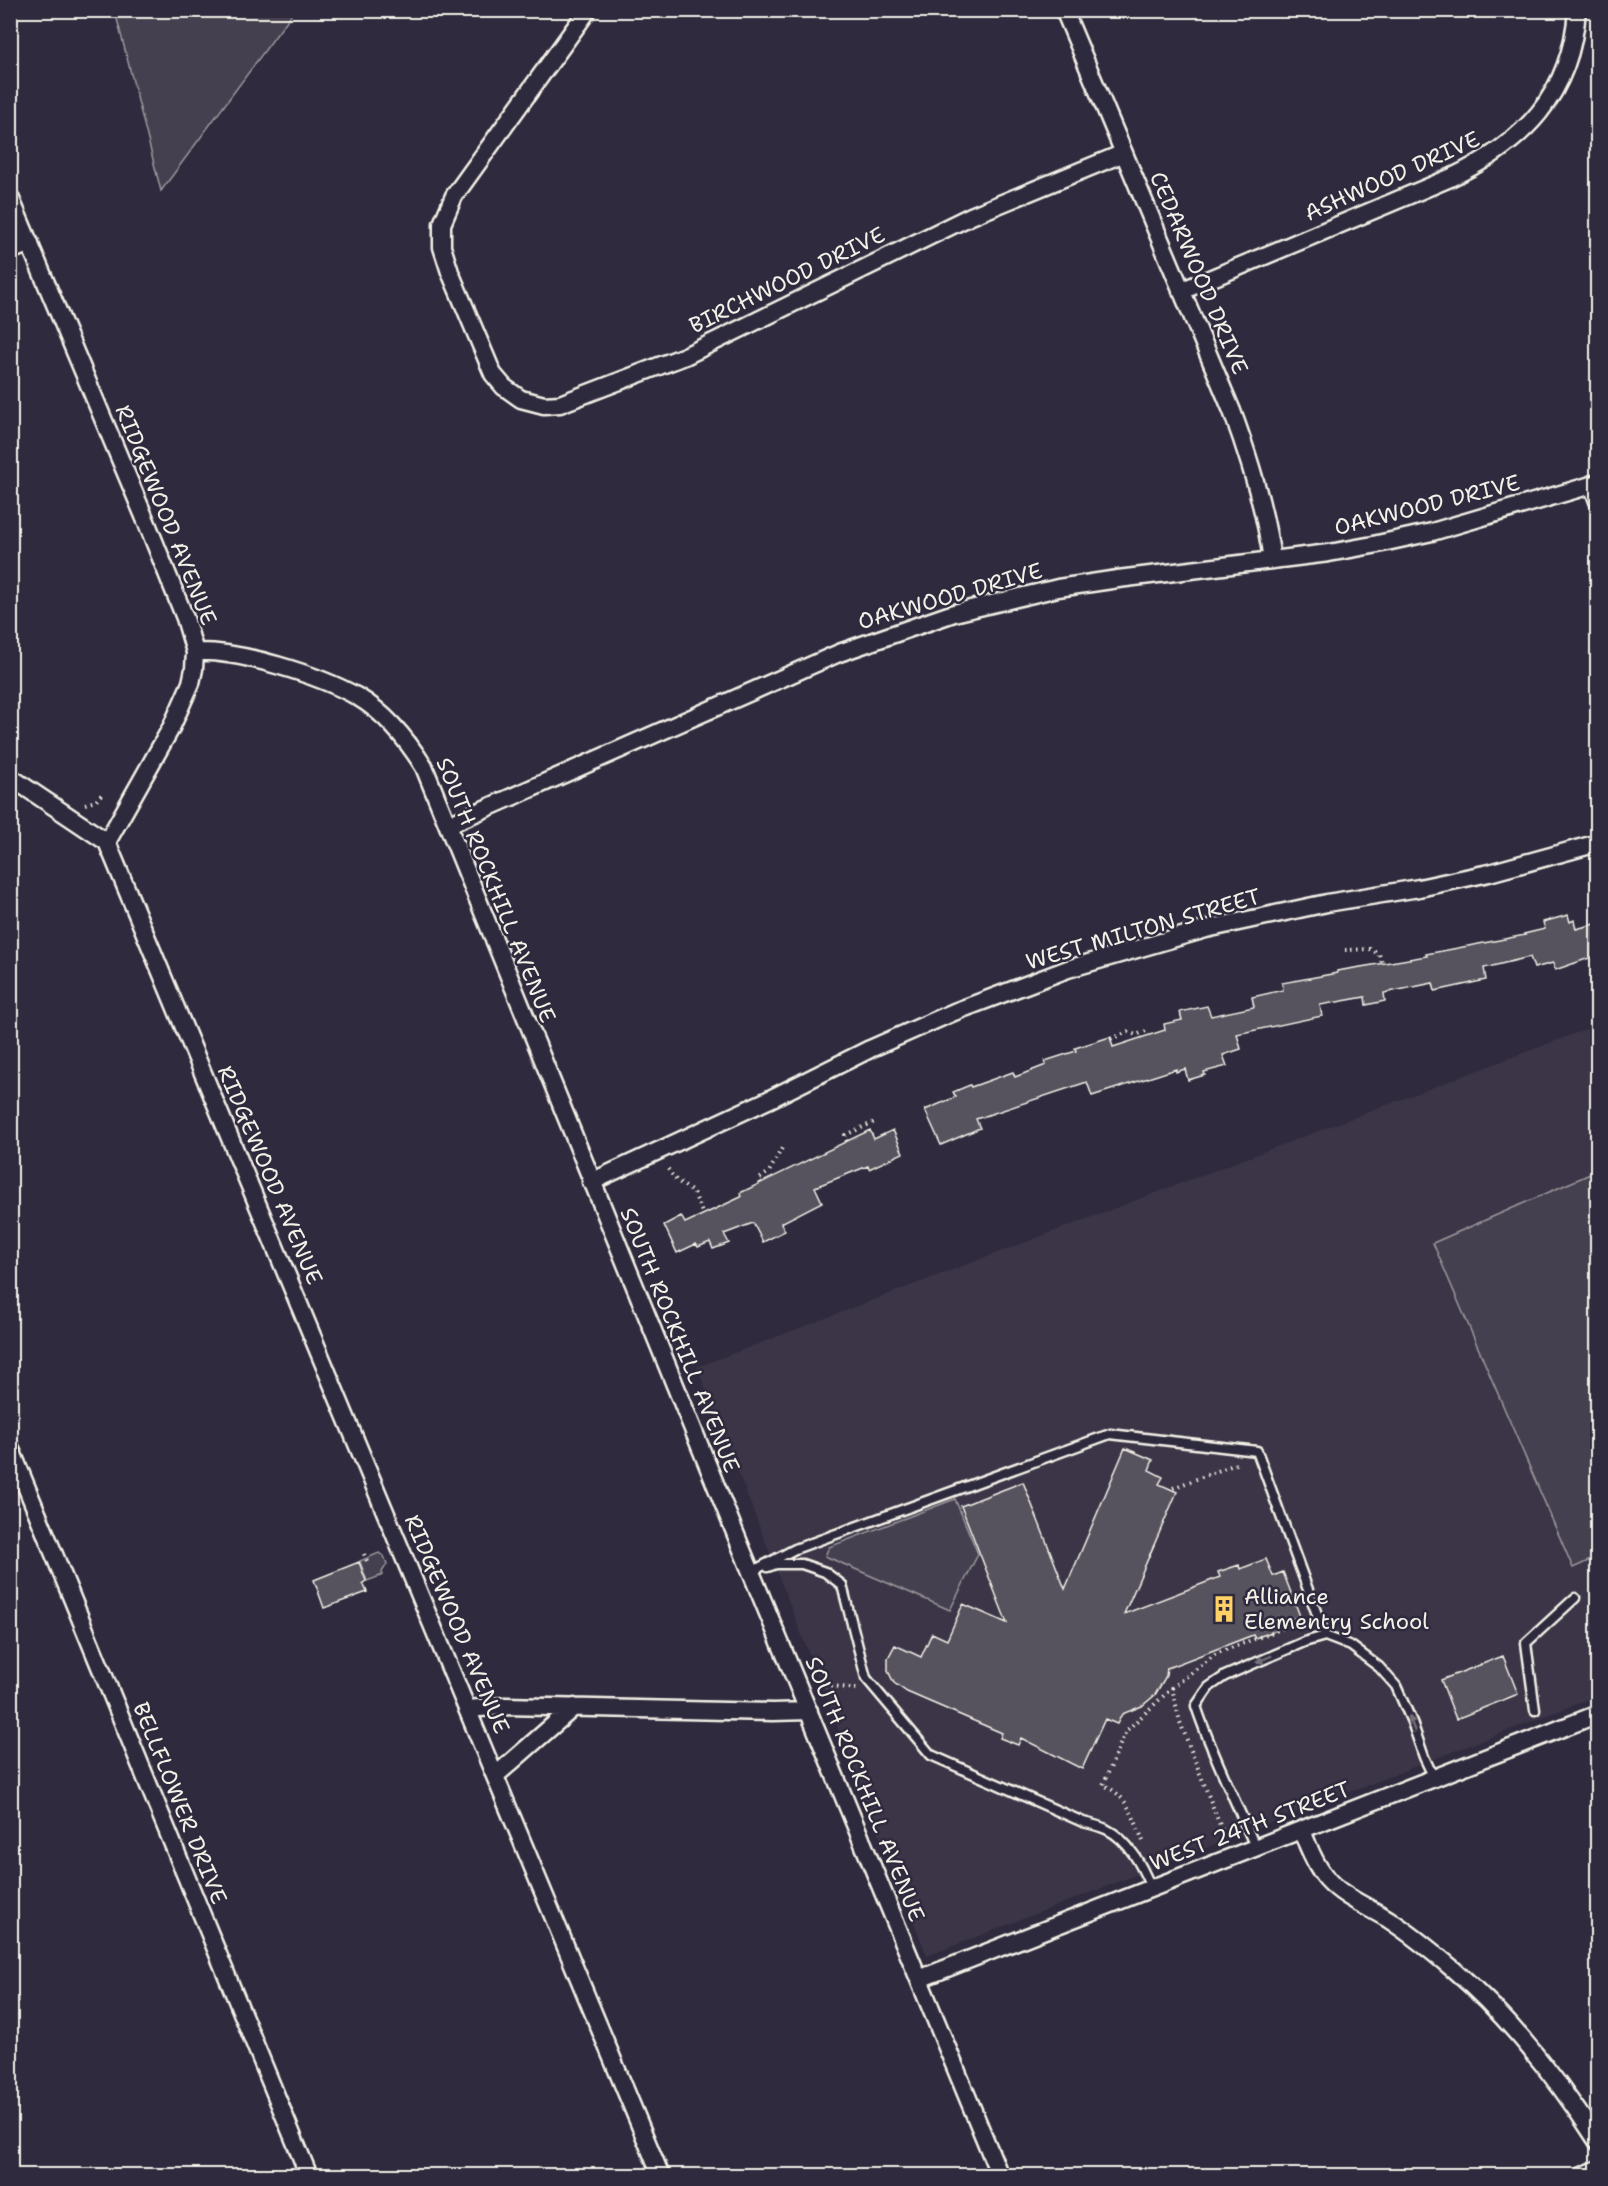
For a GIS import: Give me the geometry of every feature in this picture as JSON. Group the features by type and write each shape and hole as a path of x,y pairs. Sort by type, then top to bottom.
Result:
{"street":[{"name":"BIRCHWOOD DRIVE","path":"588,10 454,196 442,224 442,247 450,272 493,374 504,387 521,399 544,405 561,405 685,356 971,216 1124,153"},
{"name":"CEDARWOOD DRIVE","path":"1064,10 1248,454 1261,497 1272,560"},
{"name":"ASHWOOD DRIVE","path":"1181,291 1450,178 1478,165 1504,148 1527,127 1555,90 1568,61 1577,10"},
{"name":"RIDGEWOOD AVENUE","path":"10,197 155,542 185,618 195,652 190,683 171,728 106,842 661,2175"},
{"path":"10,251 30,243"},
{"path":"1595,484 1598,501"},
{"name":"OAKWOOD DRIVE","path":"448,825 839,653 906,628 1013,597 1058,588 1373,545 1432,532 1595,484"},
{"name":"SOUTH ROCKHILL AVENUE","path":"195,652 266,662 359,698 387,721 410,745 428,775 591,1182 1000,2175"},
{"path":"10,777 106,842"},
{"name":"WEST MILTON STREET","path":"591,1182 768,1100 870,1049 954,1012 1068,969 1206,929 1327,903 1419,888 1489,873 1598,843"},
{"name":"BELLFLOWER DRIVE","path":"10,1447 309,2175"},
{"path":"468,1709 505,1706 809,1711"},
{"path":"495,1776 574,1707"},
{"name":"WEST 24TH STREET","path":"919,1979 1598,1714"},
{"path":"1302,1830 1319,1868 1328,1880 1340,1891 1390,1920 1430,1950 1489,2003 1547,2068 1598,2142"},
{"path":"1582,2175 1598,2169"}],"lane":[{"path":"751,1572 795,1549 1110,1434 1121,1435 1257,1451 1325,1636"},
{"path":"751,1572 776,1564 802,1564 825,1572 842,1585 866,1678 931,1755 1108,1830 1128,1847 1142,1868 1151,1888"},
{"path":"1535,1710 1526,1643 1575,1598"},
{"path":"1256,1849 1233,1793 1206,1737 1196,1706 1209,1686 1225,1676 1304,1642 1325,1636 1351,1646 1379,1667 1396,1686 1434,1778"}],"path":[{"path":"1346,950 1370,949 1379,954 1382,963"},
{"path":"1111,1039 1128,1032 1136,1035 1146,1031"},
{"path":"847,1141 845,1135 877,1121"},
{"path":"761,1183 759,1179 769,1172 782,1148"},
{"path":"668,1169 676,1180 694,1193 703,1215"},
{"path":"1173,1488 1237,1464"},
{"path":"364,1554 367,1562"},
{"path":"1145,1846 1129,1806 1113,1789 1103,1785 1126,1731 1172,1688 1215,1654 1302,1621 1307,1614"},
{"path":"825,1685 860,1689"},
{"path":"1172,1688 1180,1722 1223,1833"}],"shaded area":[{"path":"115,11 294,11 161,191"},
{"path":"1597,1025 1597,1696 927,1956 697,1367"},
{"path":"1597,1171 1597,1557 1573,1568 1433,1243"},
{"path":"955,1499 978,1554 950,1610 825,1556 829,1547"},
{"path":"379,1553 384,1556 387,1564 382,1572 383,1575 367,1581 360,1561"}],"building":[{"path":"1568,915 1570,922 1574,920 1576,929 1598,923 1598,955 1555,970 1553,963 1534,968 1530,957 1484,968 1486,980 1435,991 1433,983 1384,993 1385,1001 1366,1005 1365,997 1320,1005 1322,1016 1237,1034 1241,1049 1223,1055 1227,1066 1204,1072 1205,1075 1188,1080 1185,1069 1176,1072 1176,1069 1092,1096 1087,1082 976,1119 980,1128 941,1145 925,1110 956,1097 953,1092 1013,1072 1015,1077 1046,1065 1045,1061 1076,1051 1075,1048 1110,1037 1113,1047 1165,1030 1164,1024 1182,1020 1180,1012 1207,1006 1211,1016 1254,1007 1252,997 1283,990 1282,983 1525,935 1545,929 1543,922"},
{"path":"870,1130 874,1139 893,1130 903,1153 869,1169 868,1166 815,1187 822,1202 781,1223 785,1231 763,1242 753,1223 724,1234 729,1243 713,1249 710,1242 698,1247 696,1244 677,1253 664,1225 681,1216 685,1223 741,1197 740,1193"},
{"name":"Alliance Elementry School","path":"1125,1448 1153,1460 1149,1470 1163,1477 1159,1484 1177,1492 1124,1614 1220,1577 1218,1572 1239,1565 1240,1569 1266,1559 1273,1576 1283,1572 1300,1616 1275,1626 1277,1630 1255,1638 1253,1635 1167,1668 1166,1676 1155,1695 1142,1706 1122,1714 1117,1724 1105,1719 1082,1769 1021,1738 1018,1745 1000,1738 1002,1733 907,1692 894,1683 888,1671 888,1658 895,1645 921,1657 932,1633 947,1640 963,1604 1007,1623 961,1506 1023,1482 1065,1589"},
{"path":"359,1562 366,1581 363,1583 367,1592 324,1608 314,1580"},
{"path":"1503,1656 1518,1694 1456,1719 1441,1680"}],"place":[{"name":"Alliance Elementry School","path":"1224,1609"}]}
